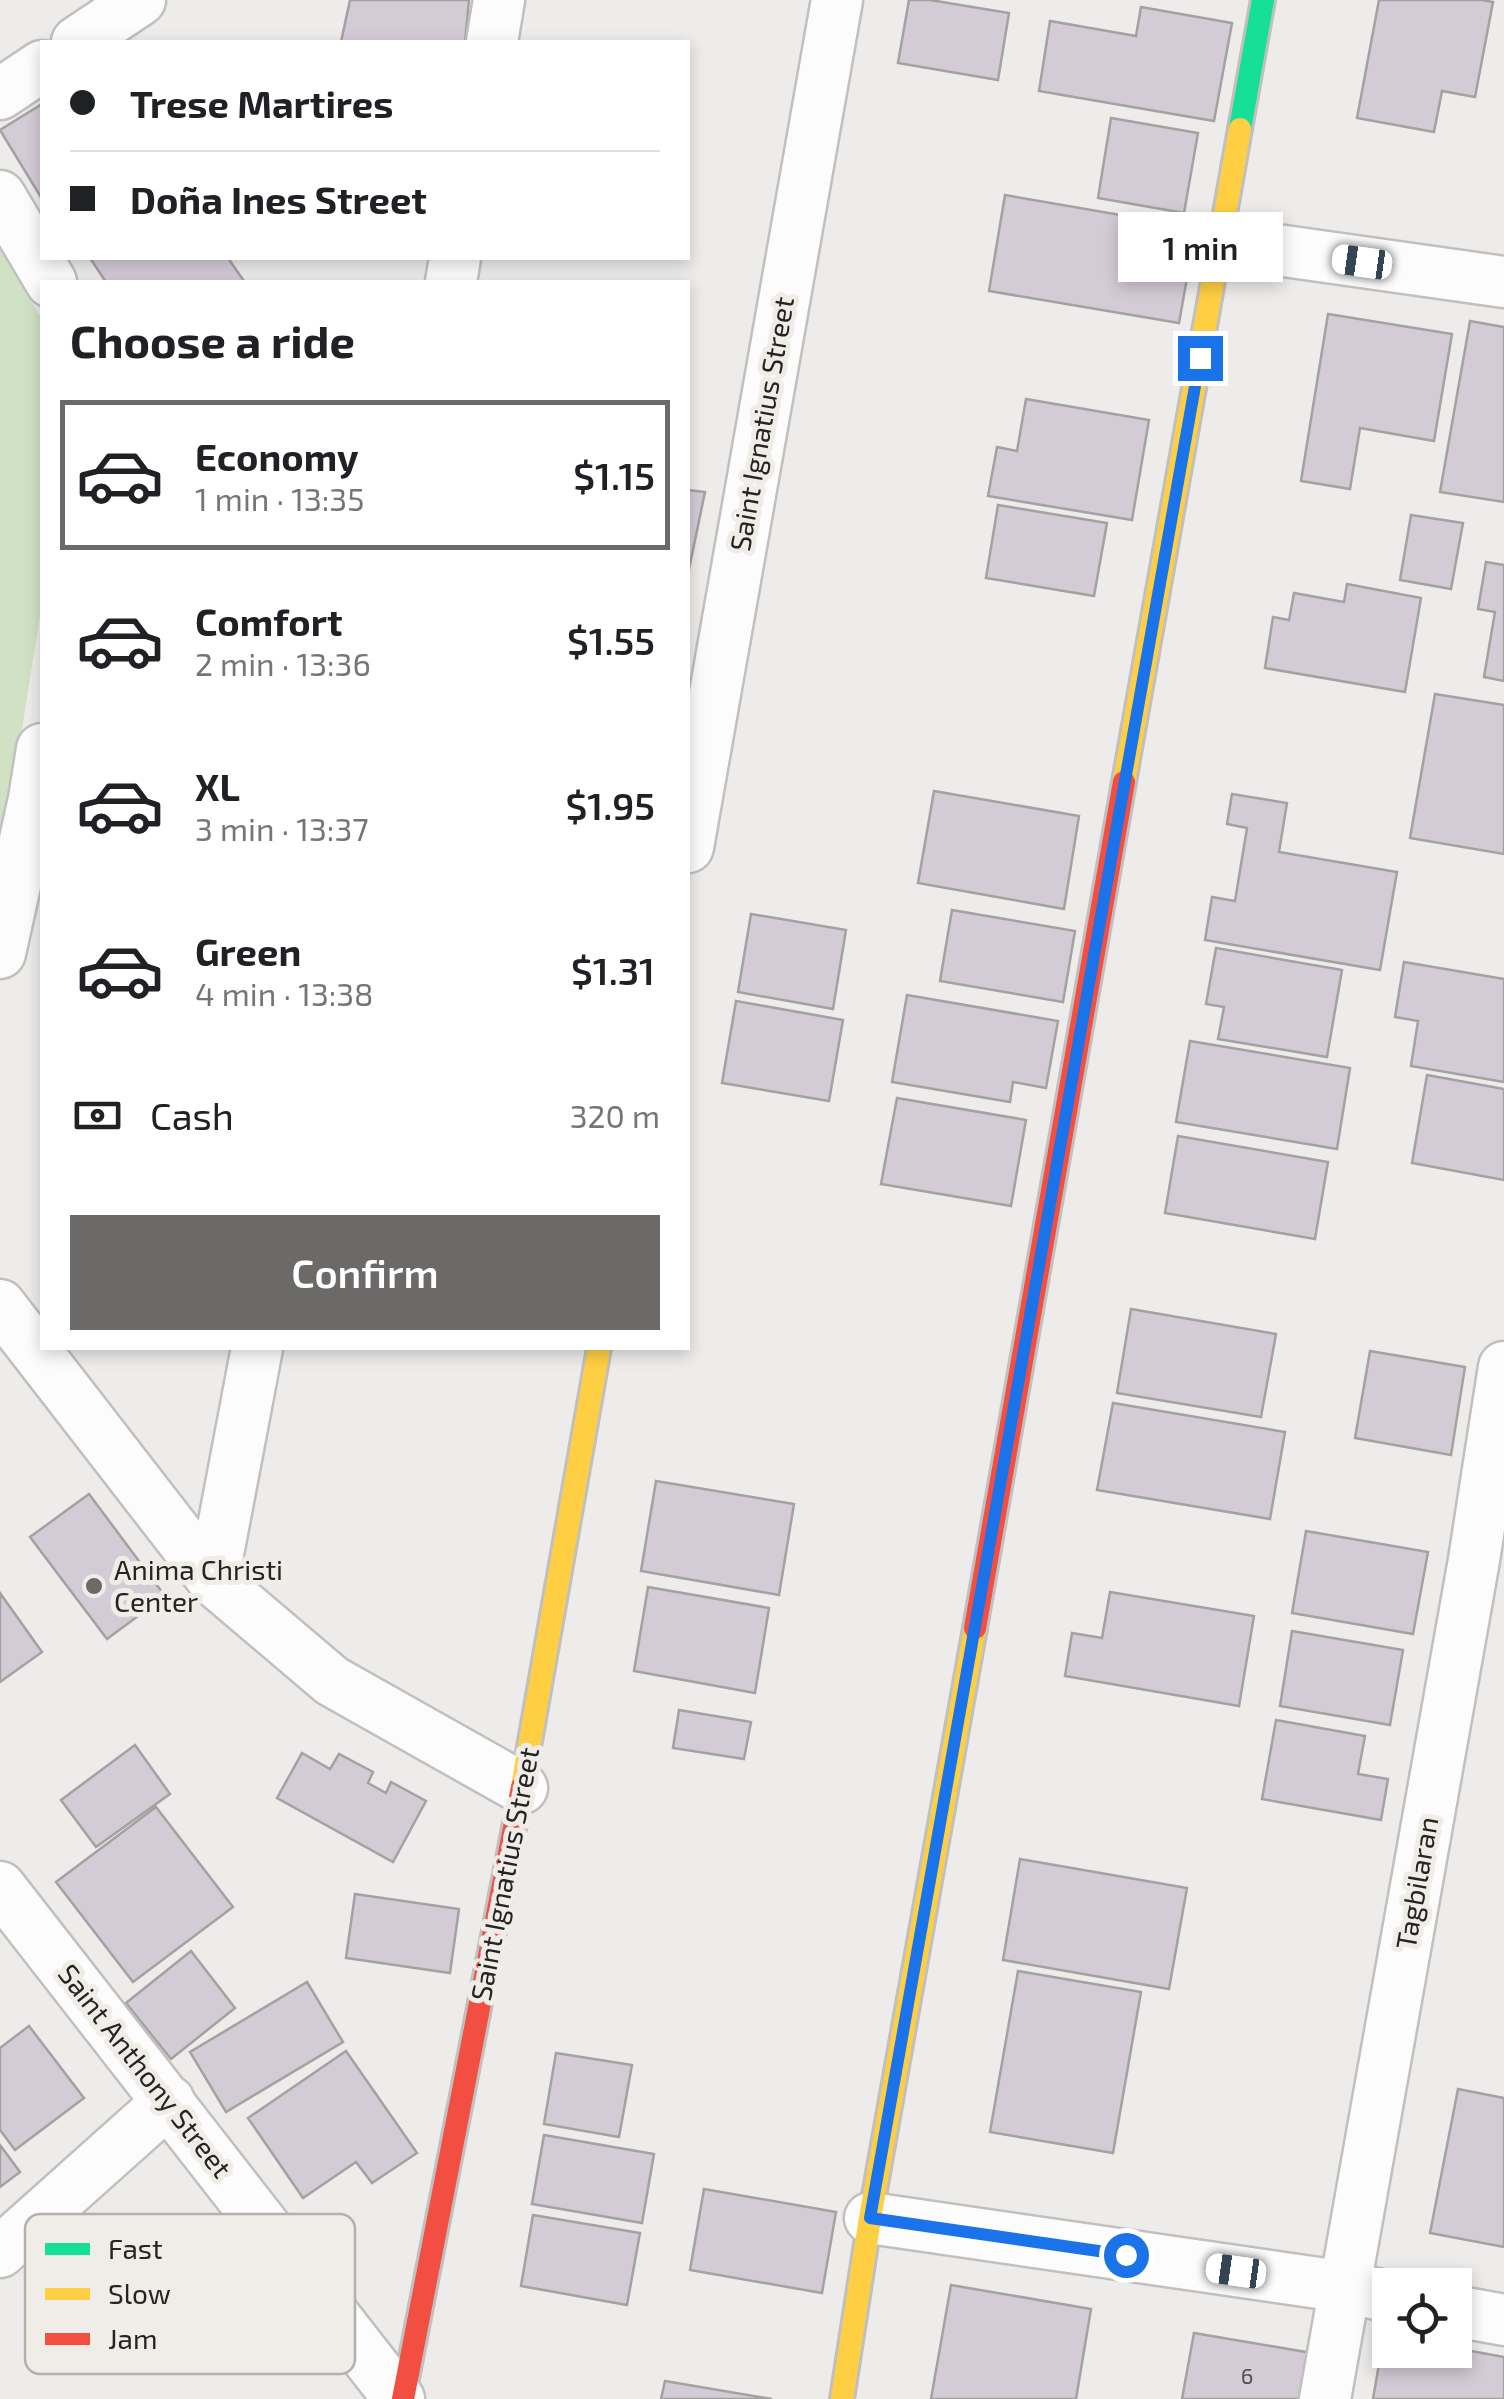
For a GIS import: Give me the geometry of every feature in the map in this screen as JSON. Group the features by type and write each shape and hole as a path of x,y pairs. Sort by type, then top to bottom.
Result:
{"street":[{"path":"80,40 140,0"},
{"path":"492,40 499,0"},
{"name":"Saint Ignatius Street","path":"690,836 836,0"},
{"path":"842,2399 870,2218 1262,0"},
{"path":"0,94 40,67"},
{"path":"0,196 51,280"},
{"path":"1220,242 1504,282"},
{"path":"0,953 40,759"},
{"path":"0,1304 213,1580 332,1681 522,1788"},
{"path":"213,1580 257,1350"},
{"name":"Saint Ignatius Street","path":"401,2399 522,1788 600,1350"},
{"name":"Tagbilaran","path":"1325,2399 1368,2292 1489,1564 1504,1367"},
{"name":"Saint Anthony Street","path":"0,1886 257,2214"},
{"path":"43,2214 169,2101"},
{"path":"870,2218 1368,2292"},
{"path":"0,2252 25,2230"},
{"path":"1472,2314 1504,2320"},
{"name":"Saint Anthony Street","path":"355,2340 401,2399"}],"green space":[{"path":"0,249 40,316 40,616 0,844"}],"building":[{"path":"350,0 469,0 465,40 341,40"},
{"path":"909,0 1009,13 998,80 898,63"},
{"path":"1379,0 1493,2 1475,97 1442,91 1434,132 1357,118"},
{"path":"1141,7 1232,23 1214,121 1039,91 1050,21 1136,36"},
{"path":"40,105 40,196 0,130"},
{"path":"1111,118 1198,133 1184,213 1098,198"},
{"path":"1005,195 1196,228 1179,323 989,291"},
{"path":"91,260 229,260 243,280 105,280"},
{"path":"1328,314 1452,334 1434,441 1360,428 1350,489 1301,481"},
{"path":"1470,321 1504,327 1504,502 1440,492"},
{"path":"1026,399 1149,420 1132,520 988,496 997,447 1017,451"},
{"path":"690,490 705,492 690,564"},
{"path":"998,505 1107,523 1094,596 986,578"},
{"path":"1411,515 1463,523 1451,589 1400,580"},
{"path":"1486,562 1504,565 1504,681 1484,677 1495,612 1478,609"},
{"path":"1347,584 1421,598 1405,692 1265,668 1273,617 1289,620 1294,593 1344,602"},
{"path":"1435,694 1504,705 1504,854 1410,838"},
{"path":"934,791 1079,816 1064,909 918,883"},
{"path":"1232,794 1287,803 1279,852 1397,872 1380,970 1205,940 1212,897 1235,901 1247,828 1227,824"},
{"path":"952,910 1075,931 1063,1002 940,981"},
{"path":"751,914 846,930 833,1009 738,992"},
{"path":"1216,948 1342,970 1327,1057 1218,1039 1224,1007 1206,1004"},
{"path":"1404,962 1504,979 1504,1082 1411,1066 1418,1021 1395,1017"},
{"path":"907,995 1058,1021 1046,1088 1013,1082 1010,1102 892,1082"},
{"path":"736,1001 843,1020 829,1101 722,1083"},
{"path":"1190,1041 1350,1068 1337,1149 1176,1122"},
{"path":"1427,1075 1504,1089 1504,1180 1412,1163"},
{"path":"897,1098 1026,1120 1011,1206 881,1184"},
{"path":"1178,1136 1328,1162 1315,1239 1165,1213"},
{"path":"1131,1309 1276,1334 1261,1417 1117,1393"},
{"path":"1370,1351 1465,1367 1451,1455 1355,1438"},
{"path":"1113,1403 1285,1432 1270,1519 1097,1490"},
{"path":"656,1481 794,1504 779,1595 641,1571"},
{"path":"89,1494 165,1596 107,1639 30,1537"},
{"path":"1306,1531 1428,1552 1413,1634 1292,1613"},
{"path":"648,1587 769,1608 755,1693 634,1671"},
{"path":"1110,1592 1254,1616 1239,1706 1065,1676 1072,1633 1102,1638"},
{"path":"0,1593 42,1652 0,1682"},
{"path":"1292,1631 1403,1650 1390,1725 1280,1706"},
{"path":"679,1710 751,1722 744,1759 673,1748"},
{"path":"1276,1720 1365,1736 1358,1774 1388,1779 1381,1820 1262,1799"},
{"path":"135,1745 170,1794 96,1847 61,1800"},
{"path":"302,1753 330,1769 339,1754 373,1772 368,1783 386,1793 391,1782 426,1801 393,1862 277,1798"},
{"path":"156,1807 233,1907 133,1982 56,1882"},
{"path":"1020,1859 1187,1888 1169,1989 1003,1960"},
{"path":"355,1894 459,1909 450,1973 346,1958"},
{"path":"191,1951 235,2008 171,2059 126,2003"},
{"path":"1018,1971 1141,1992 1113,2153 990,2132"},
{"path":"307,1982 343,2042 226,2112 190,2052"},
{"path":"29,2026 84,2098 15,2150 0,2130 0,2048"},
{"path":"346,2051 417,2153 372,2183 356,2162 303,2198 248,2118"},
{"path":"556,2053 632,2065 619,2137 544,2124"},
{"path":"1458,2089 1504,2098 1504,2247 1430,2233"},
{"path":"544,2135 654,2154 642,2223 532,2204"},
{"path":"0,2145 20,2172 0,2187"},
{"path":"704,2189 836,2212 822,2293 690,2270"},
{"path":"533,2215 640,2233 627,2305 521,2286"},
{"path":"951,2285 1091,2309 1076,2399 931,2399"},
{"path":"1194,2333 1312,2353 1304,2399 1182,2399"},
{"path":"1472,2351 1504,2357 1504,2399 1373,2399 1378,2368 1472,2368"},
{"path":"665,2381 772,2399 661,2399"}],"traffic: fast":[{"path":"1240,129 1263,0"}],"traffic: slow":[{"path":"1124,782 1240,129"},
{"path":"522,1787 599,1350"},
{"path":"842,2399 870,2218 975,1628"}],"traffic: jam":[{"path":"975,1628 1124,782"},
{"path":"403,2399 522,1787"}],"place":[{"name":"Anima Christi Center","path":"94,1586"}],"route":[{"path":"1126,2255 870,2218 1200,358"}]}
